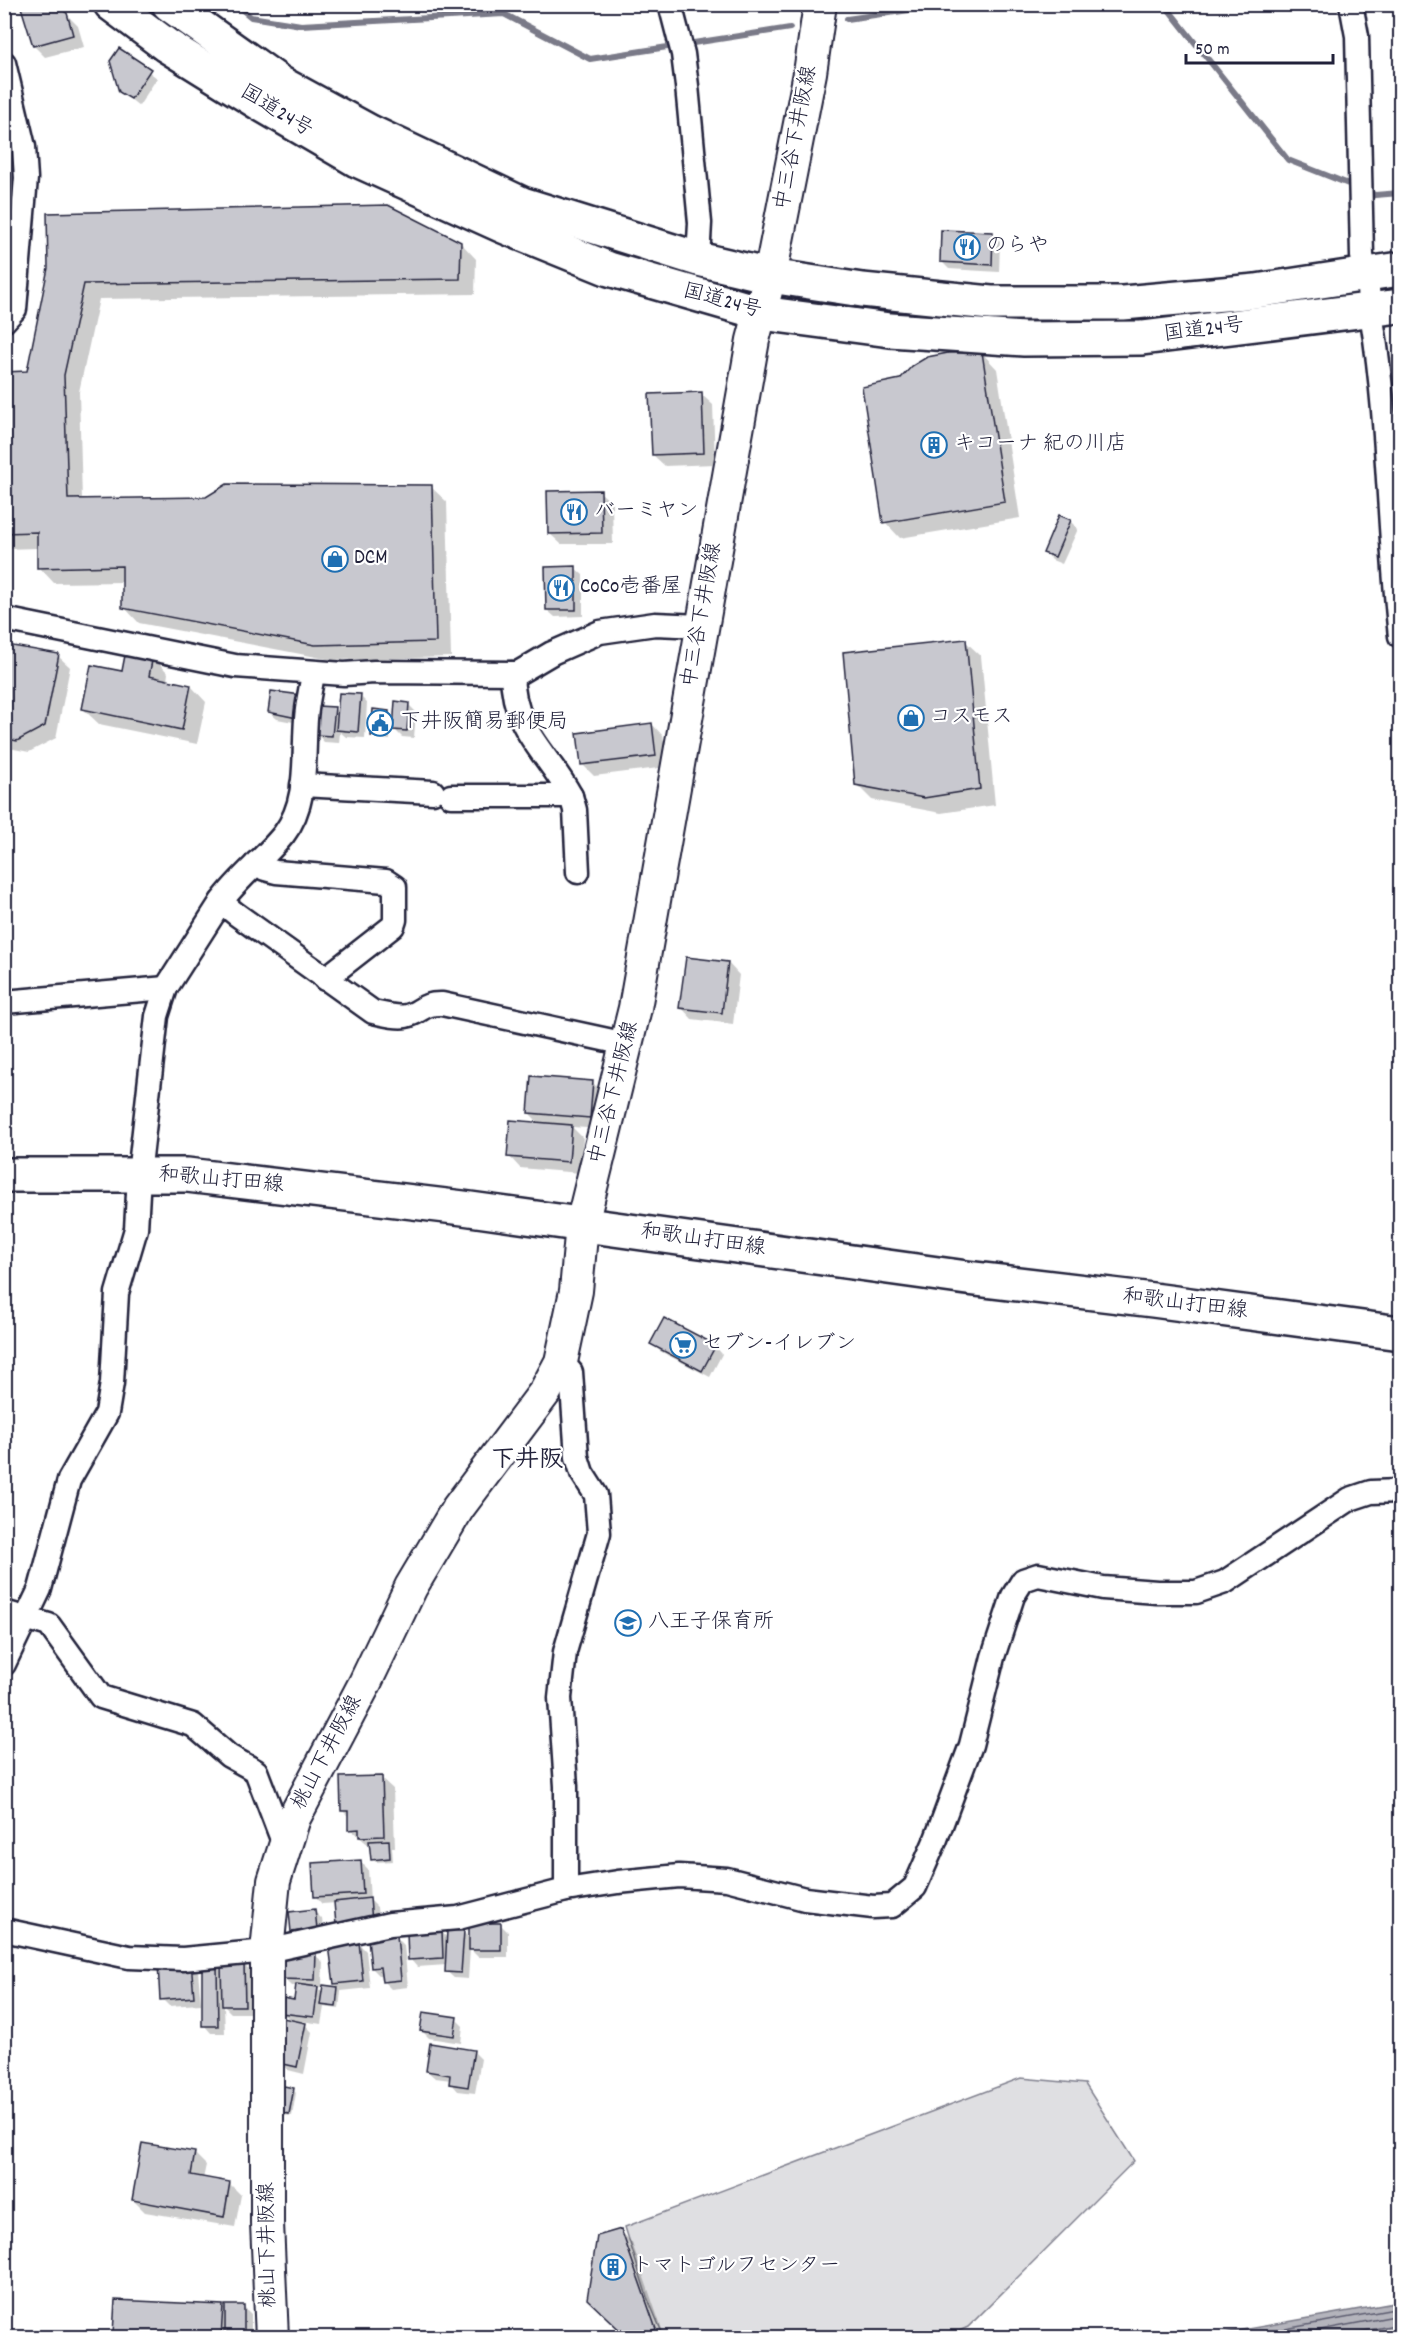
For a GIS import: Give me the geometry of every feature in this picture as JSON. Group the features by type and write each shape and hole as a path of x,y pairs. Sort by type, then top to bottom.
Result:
{"main road":[{"name":"国道24号","path":"111,4 176,51 357,160 503,226 609,269 761,313 890,330 1047,339 1142,338 1385,308"},
{"name":"国道24号","path":"169,4 280,83 370,132 522,204 698,260 770,276 862,290 992,303 1123,303 1256,291 1401,269"},
{"name":"中三谷下井阪線","path":"582,1224 635,1008 753,340 770,276 810,73 820,4"},
{"name":"和歌山打田線","path":"4,1175 187,1175 463,1208 956,1276 1401,1333"},
{"name":"桃山下井阪線","path":"272,2337 267,2223 267,1951 274,1881 294,1818 364,1685 411,1587 458,1508 545,1392 561,1362 576,1291 582,1224"}],"street":[{"path":"670,4 683,54 700,223 698,260"},
{"path":"1351,4 1357,36 1362,256 1367,275 1385,308 1381,378 1401,636"},
{"path":"4,63 11,115 24,147 26,178 15,309 4,321"},
{"path":"4,618 235,666 313,673 518,673 552,653 600,632 654,624 701,626"},
{"path":"4,1664 40,1589 69,1480 107,1413 112,1383 117,1293 136,1229 139,1175 157,1016 166,988 222,902 288,826 298,810 302,785 306,717 313,673"},
{"path":"512,673 513,699 518,714 571,796 575,810 578,872"},
{"path":"302,785 442,794 571,796"},
{"path":"257,862 266,869 276,872 386,881 394,887 395,920 393,926 325,979"},
{"path":"222,902 373,1012 408,1016 430,1003 442,1004 626,1044"},
{"path":"4,1002 166,988"},
{"path":"561,1362 571,1372 577,1457 582,1473 596,1495 599,1533 565,1652 560,1698 566,1786 566,1890"},
{"path":"4,1930 129,1957 183,1959 267,1951 390,1924 458,1918 566,1890 618,1882 688,1876 727,1879 805,1899 873,1907 892,1906 915,1887 936,1839 971,1745 993,1657 1013,1596 1023,1580 1038,1575 1103,1588 1196,1592 1225,1582 1350,1499 1371,1492 1401,1491"},
{"path":"4,1612 49,1625 100,1698 193,1725 228,1756 256,1771 285,1847"}],"shaded area":[{"path":"1021,2078 1085,2084 1134,2161 968,2327 944,2338 664,2337 647,2297 625,2227"}],"water":[{"path":"1400,2302 1400,2337 1202,2337"}],"building":[{"path":"20,4 53,4 67,13 73,35 33,46"},
{"path":"119,48 151,69 131,99 119,92 110,61"},
{"path":"388,205 461,242 460,279 84,284 64,375 68,499 206,497 227,484 432,485 436,642 315,645 122,608 122,566 37,568 37,532 4,533 4,372 27,371 48,268 47,213"},
{"name":"のらや","path":"941,230 993,232 992,265 940,262"},
{"name":"キコーナ 紀の川店","path":"982,352 1005,502 883,523 862,387 900,379 912,366 927,357 948,353"},
{"path":"702,392 704,453 652,455 649,394"},
{"name":"バーミヤン","path":"601,490 602,533 548,534 547,491"},
{"path":"1059,515 1071,520 1055,557 1043,553"},
{"name":"CoCo壱番屋","path":"576,566 576,610 546,610 545,567"},
{"name":"コスモス","path":"966,639 980,789 924,798 855,785 843,652"},
{"path":"7,645 59,654 45,726 17,741 4,738 4,659"},
{"path":"126,650 153,656 149,676 191,685 182,730 82,709 91,665 122,671"},
{"path":"271,691 301,695 297,718 268,712"},
{"path":"339,693 361,694 358,732 336,730"},
{"path":"395,701 409,703 407,731 393,730"},
{"path":"317,706 335,707 332,736 315,735"},
{"path":"373,709 389,711 387,737 371,736"},
{"path":"652,723 656,756 581,765 577,733"},
{"path":"686,957 728,962 722,1013 679,1008"},
{"path":"531,1076 593,1081 590,1118 528,1113"},
{"path":"510,1120 572,1125 569,1162 507,1157"},
{"name":"セブン-イレブン","path":"664,1318 716,1345 702,1371 650,1344"},
{"path":"382,1776 384,1836 359,1837 359,1829 348,1830 348,1811 341,1811 340,1777"},
{"path":"389,1840 390,1858 371,1860 369,1841"},
{"path":"361,1860 363,1894 314,1897 312,1863"},
{"path":"370,1898 372,1922 336,1925 334,1902"},
{"path":"315,1909 317,1929 291,1932 289,1912"},
{"path":"469,1923 501,1923 501,1950 469,1950"},
{"path":"442,1930 443,1958 408,1960 407,1932"},
{"path":"447,1930 464,1931 461,1973 445,1972"},
{"path":"397,1935 401,1980 382,1982 380,1967 371,1968 368,1938"},
{"path":"359,1942 363,1981 334,1984 329,1945"},
{"path":"283,1952 316,1953 315,1980 282,1979"},
{"path":"191,1961 194,1997 160,2000 158,1964"},
{"path":"244,1963 245,2006 222,2006 221,1964"},
{"path":"202,1965 217,1965 218,2026 202,2026"},
{"path":"296,1984 318,1987 314,2017 281,2013 283,1998 294,2000"},
{"path":"323,1985 338,1987 336,2007 320,2005"},
{"path":"423,2012 457,2017 454,2036 420,2031"},
{"path":"283,2018 306,2023 297,2067 279,2063 284,2040 279,2038"},
{"path":"430,2043 474,2050 468,2087 449,2084 450,2075 426,2071"},
{"path":"284,2086 294,2088 289,2114 279,2112"},
{"path":"142,2143 195,2152 191,2175 230,2182 224,2217 132,2200"},
{"name":"トマトゴルフセンター","path":"621,2229 656,2329 634,2338 628,2338 587,2299 597,2236"},
{"path":"115,2300 223,2305 221,2338 113,2334"},
{"path":"225,2305 244,2305 244,2338 225,2337"}],"waterway":[{"path":"235,4 251,17 301,25 504,14 590,59 790,28"},
{"path":"847,19 930,7 933,4"},
{"path":"1167,4 1169,10 1288,160 1356,187"},
{"path":"1366,191 1375,195 1400,193"}],"place":[{"name":"のらや","path":"967,247"},
{"name":"キコーナ 紀の川店","path":"934,445"},
{"name":"バーミヤン","path":"574,512"},
{"name":"DCM","path":"335,559"},
{"name":"CoCo壱番屋","path":"561,588"},
{"name":"コスモス","path":"911,718"},
{"name":"下井阪簡易郵便局","path":"380,723"},
{"name":"セブン-イレブン","path":"683,1345"},
{"name":"八王子保育所","path":"628,1623"},
{"name":"トマトゴルフセンター","path":"613,2267"}],"district":[{"name":"下井阪","path":"527,1461"}]}
